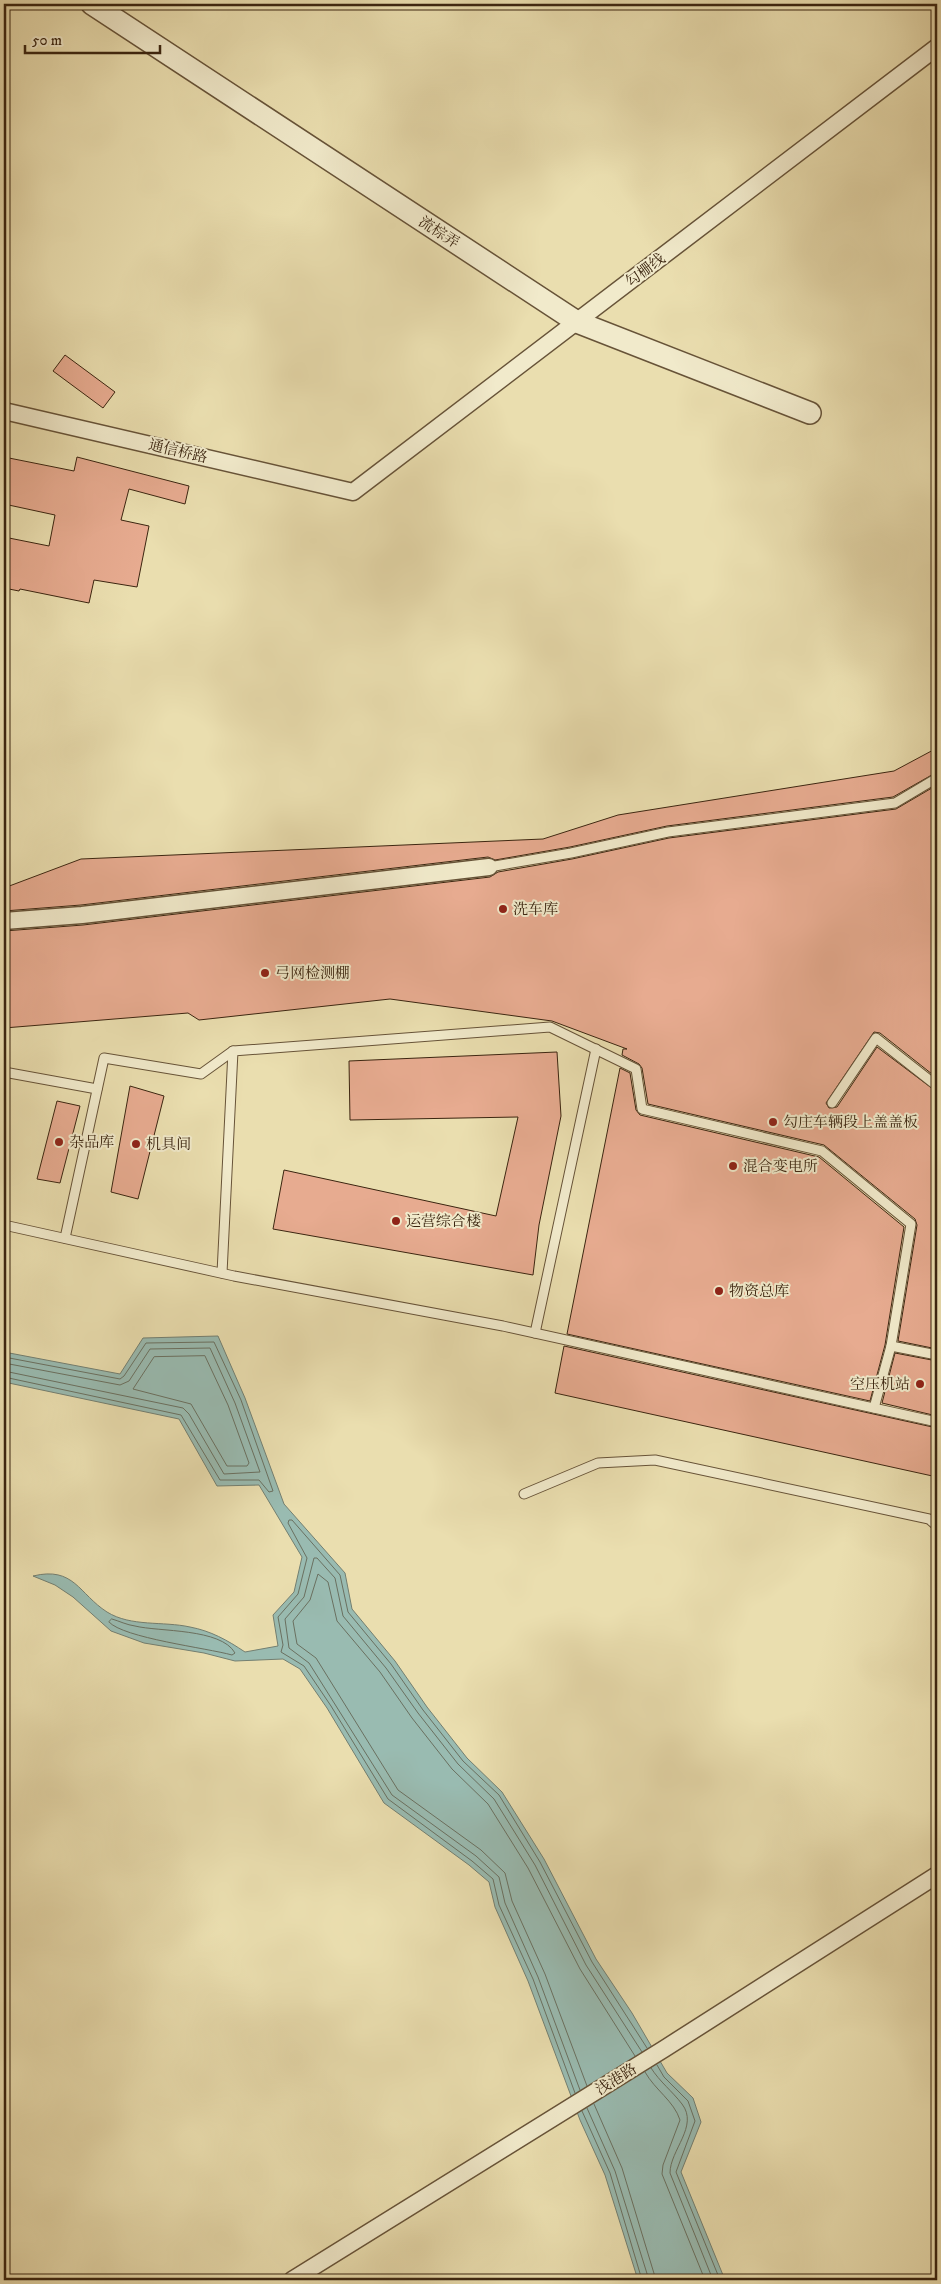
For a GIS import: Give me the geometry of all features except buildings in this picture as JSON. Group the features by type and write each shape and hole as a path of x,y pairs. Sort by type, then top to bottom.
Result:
{"street":[{"name":"流棕弄","path":"92,4 577,322 810,413"},
{"name":"勾栅线","path":"353,492 937,47"},
{"name":"通信桥路","path":"4,411 353,492"},
{"path":"4,921 82,915 489,867"},
{"name":"浅港路","path":"292,2280 567,2110 937,1875"}],"lane":[{"path":"489,867 571,853 668,832 895,803 937,778"},
{"path":"65,1238 104,1058 201,1074 233,1051 550,1027 636,1069 642,1109 822,1151 911,1224 891,1346 874,1408"},
{"path":"832,1103 876,1038 937,1086"},
{"path":"535,1333 596,1049"},
{"path":"222,1273 233,1051"},
{"path":"4,1072 97,1089"},
{"path":"4,1225 222,1273 535,1333 937,1422"},
{"path":"891,1346 937,1355"},
{"path":"524,1494 598,1463 655,1460 929,1519 937,1526"}],"water":[{"path":"218,1336 245,1398 284,1504 345,1573 352,1609 395,1661 427,1707 467,1758 502,1792 544,1859 596,1959 632,2013 667,2073 693,2098 701,2122 681,2172 725,2280 638,2280 605,2175 580,2120 528,1981 495,1907 489,1882 469,1865 384,1803 327,1708 300,1669 283,1659 235,1661 204,1653 144,1643 111,1631 73,1597 55,1585 33,1576 47,1574 67,1578 97,1605 116,1617 126,1620 180,1625 198,1629 219,1636 245,1652 278,1646 273,1615 294,1592 302,1557 259,1485 217,1486 179,1419 4,1382 4,1352 120,1374 143,1338"}],"place":[{"name":"洗车库","path":"503,909"},
{"name":"弓网检测棚","path":"265,973"},
{"name":"勾庄车辆段上盖盖板","path":"773,1122"},
{"name":"杂品库","path":"59,1142"},
{"name":"机具间","path":"136,1144"},
{"name":"混合变电所","path":"733,1166"},
{"name":"运营综合楼","path":"396,1221"},
{"name":"物资总库","path":"719,1291"},
{"name":"空压机站","path":"920,1384"}]}
